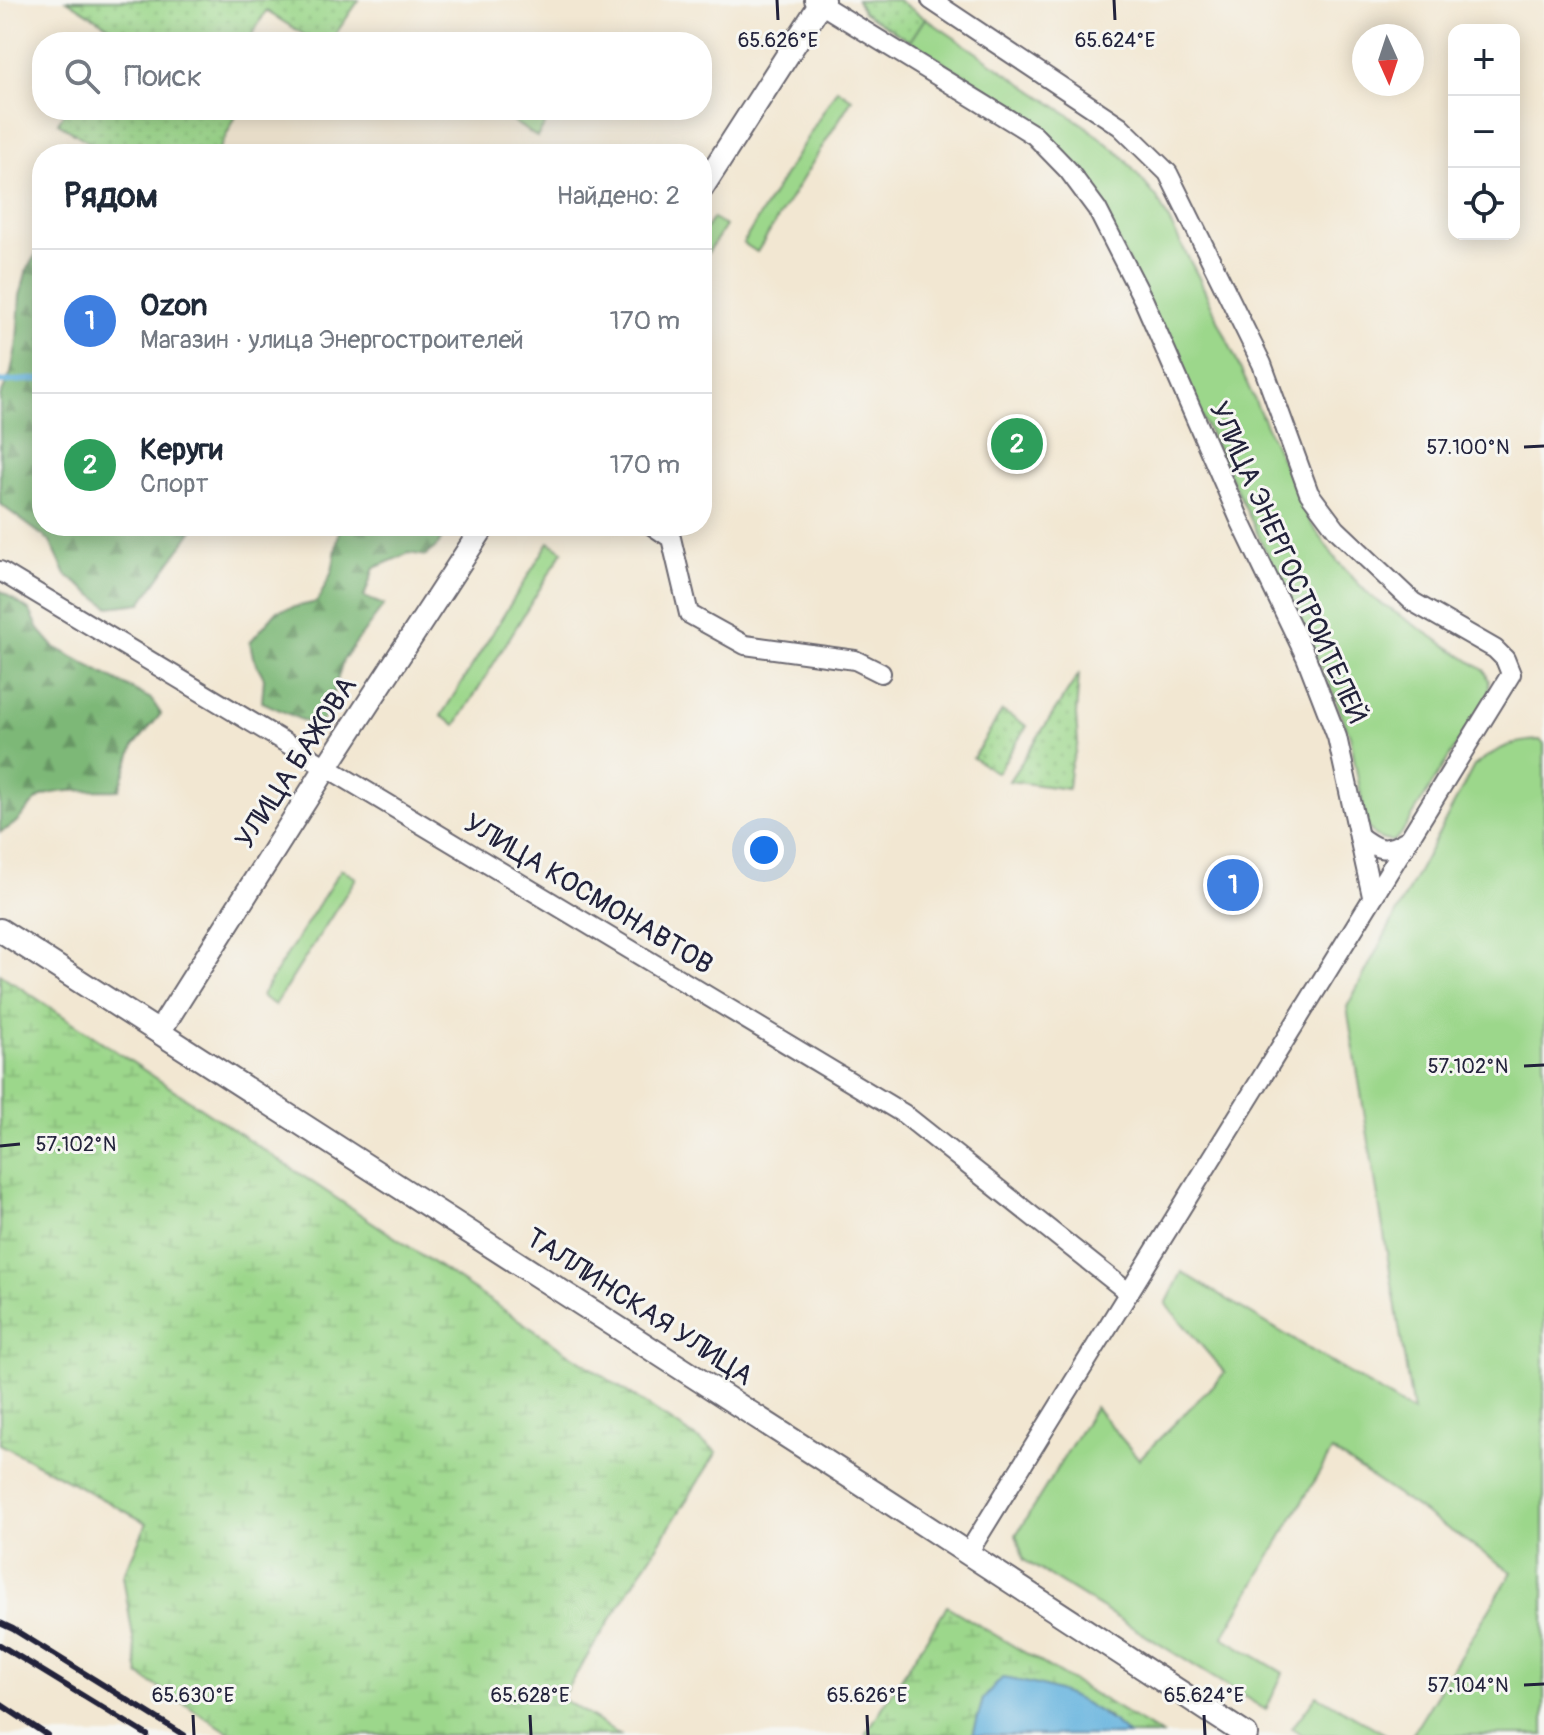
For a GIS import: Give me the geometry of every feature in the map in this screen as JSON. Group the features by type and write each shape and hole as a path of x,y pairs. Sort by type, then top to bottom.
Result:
{"street":[{"name":"УЛИЦА ЭНЕРГОСТРОИТЕЛЕЙ","path":"931,0 1120,126 1168,173 1262,364 1309,493 1336,529 1413,602 1495,649 1505,659 1511,674 1372,896"},
{"name":"УЛИЦА ЭНЕРГОСТРОИТЕЛЕЙ","path":"819,1 1034,135 1068,170 1097,209 1144,301 1240,520 1306,657 1337,737 1372,896"},
{"path":"712,172 819,1"},
{"name":"УЛИЦА БАЖОВА","path":"159,1032 477,536"},
{"path":"668,536 689,614 745,645 855,660 881,673"},
{"name":"УЛИЦА КОСМОНАВТОВ","path":"0,571 904,1114 1129,1293"},
{"path":"1359,836 1376,849 1388,850 1408,840"},
{"path":"968,1553 1372,896"},
{"name":"ТАЛЛИНСКАЯ УЛИЦА","path":"0,930 1246,1735"}],"green space":[{"path":"67,0 359,0 337,32 300,32 266,11 254,32 116,31"},
{"path":"857,0 898,0 925,18 910,41 863,12"},
{"path":"925,18 1087,127 1122,156 1157,198 1199,278 1310,522 1338,562 1370,596 1485,671 1489,693 1394,841 1377,837 1366,823 1350,736 1331,688 1098,199 1081,172 1027,115 910,41"},
{"path":"837,89 852,99 757,252 743,243"},
{"path":"60,120 234,120 222,144 92,144 58,123"},
{"path":"511,120 548,120 537,137"},
{"path":"712,219 725,226 712,246"},
{"path":"32,261 32,528 0,504 0,397 11,373 20,296"},
{"path":"43,536 189,536 141,603 109,607 66,575 50,541"},
{"path":"338,536 443,536 426,556 409,553 374,568 364,597 384,605 343,660 328,712 317,727 262,702 264,678 253,657 250,642 277,611 317,602 332,572"},
{"path":"549,542 563,551 456,725 441,716"},
{"path":"0,590 30,611 40,631 54,647 151,699 161,714 134,746 119,790 51,793 33,803 14,824 0,832"},
{"path":"1079,674 1076,715 1078,743 1068,789 1009,781"},
{"path":"1002,711 1027,726 997,773 973,758"},
{"path":"1540,740 1544,743 1544,1735 1412,1735 1512,1572 1332,1451 1223,1637 1283,1673 1266,1710 1024,1560 1016,1535 1095,1407 1139,1459 1225,1373 1166,1304 1182,1272 1413,1412 1347,1007 1474,766 1505,747"},
{"path":"341,869 356,878 275,1005 261,996"},
{"path":"0,974 717,1452 561,1698 620,1735 233,1735 139,1675 123,1576 147,1523 0,1444"},
{"path":"947,1606 1162,1735 1129,1735 1103,1713 983,1699 973,1735 865,1735"},
{"path":"1317,1695 1387,1735 1302,1735 1292,1728"}],"water":[{"path":"1002,1678 1039,1685 1070,1696 1099,1712 1129,1735 973,1735 983,1699"}],"waterway":[{"path":"0,382 32,380"}],"railway":[{"path":"0,1623 184,1735"},
{"path":"0,1645 147,1735"},
{"path":"0,1704 47,1735"}],"place":[{"name":"Керуги","path":"1017,444"},
{"name":"Ozon","path":"1233,885"}]}
